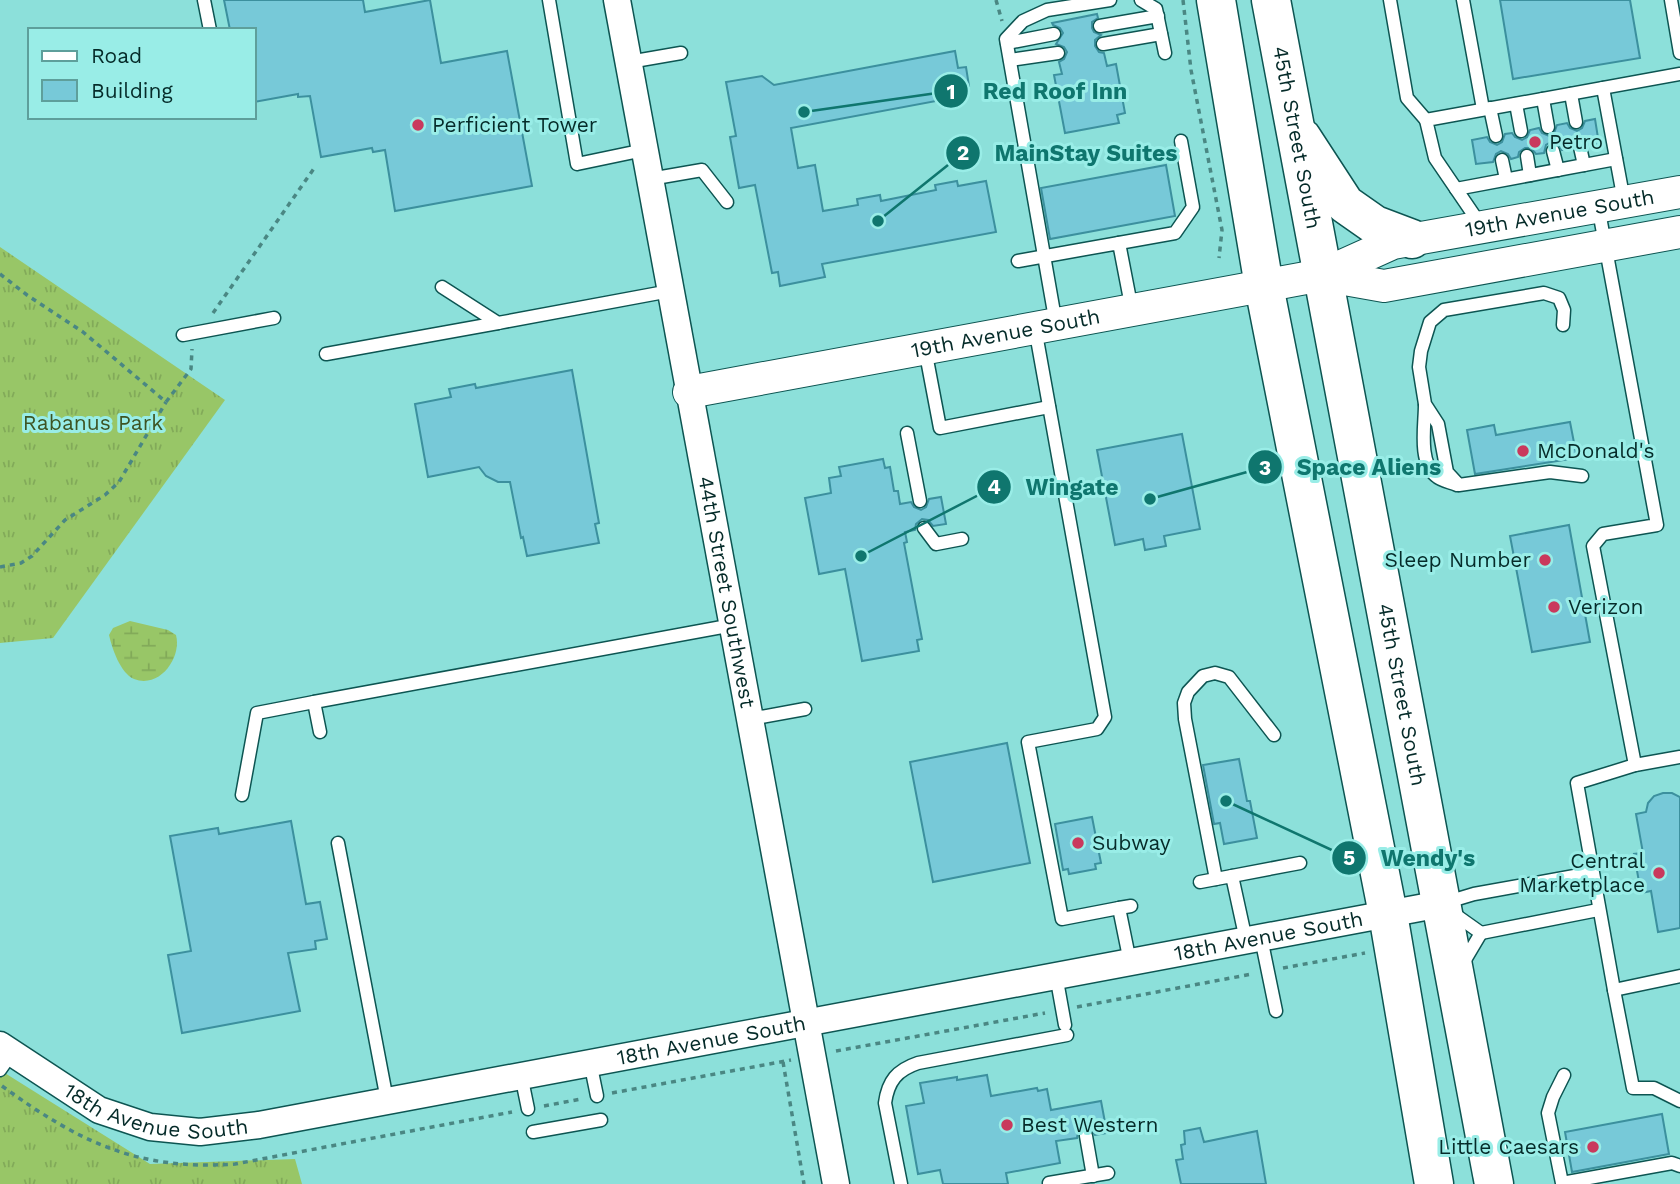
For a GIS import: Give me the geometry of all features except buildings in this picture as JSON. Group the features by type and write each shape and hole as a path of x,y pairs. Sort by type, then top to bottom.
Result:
{"main road":[{"path":"1216,0 1264,286 1388,914 1434,1184"},
{"name":"45th Street South","path":"1271,0 1494,1184"},
{"path":"1294,127 1345,204 1375,225 1412,239"}],"street":[{"name":"44th Street Southwest","path":"617,0 836,1184"},
{"name":"19th Avenue South","path":"689,392 1322,275 1393,243 1680,192"},
{"name":"19th Avenue South","path":"1322,275 1384,286 1680,232"},
{"name":"18th Avenue South","path":"4,1056 99,1110 150,1127 200,1132 259,1125 1441,905"}],"lane":[{"path":"204,0 209,28"},
{"path":"549,0 577,164 645,150"},
{"path":"1111,0 1047,10 1023,21 1006,39 1044,257 1049,407 1105,717 1097,729 1028,742 1062,919 1125,907 1130,962"},
{"path":"1141,0 1156,9 1165,54"},
{"path":"1390,0 1407,97 1426,120 1435,158 1482,227"},
{"path":"1463,0 1487,109 1496,136"},
{"path":"1671,0 1680,53"},
{"path":"1100,26 1158,16"},
{"path":"1007,43 1054,34"},
{"path":"1103,44 1161,34"},
{"path":"629,62 681,53"},
{"path":"1010,60 1058,53"},
{"path":"1426,120 1680,74"},
{"path":"1603,88 1616,159 1605,246 1657,525 1603,534 1593,547 1635,765"},
{"path":"1571,94 1576,122"},
{"path":"1543,99 1548,127"},
{"path":"1516,104 1521,131"},
{"path":"1018,261 1175,233 1193,207 1181,141"},
{"path":"1580,147 1584,165"},
{"path":"1553,151 1558,170"},
{"path":"1527,156 1530,175"},
{"path":"1456,189 1616,159"},
{"path":"1503,160 1506,179"},
{"path":"650,178 702,170 727,202"},
{"path":"1119,243 1132,311"},
{"path":"442,287 498,323"},
{"path":"326,354 670,291"},
{"path":"1563,325 1564,310 1559,298 1552,294 1544,293 1444,310 1430,323 1420,351 1419,367 1425,404 1438,424 1447,472 1459,485 1550,472 1582,476"},
{"path":"183,335 274,318"},
{"path":"925,349 940,428 1049,407"},
{"path":"907,433 920,501"},
{"path":"924,528 936,544 962,539"},
{"path":"242,795 257,713 733,625"},
{"path":"1216,879 1185,719 1184,703 1188,692 1203,676 1215,673 1229,677 1274,735"},
{"path":"314,702 320,733"},
{"path":"750,719 805,709"},
{"path":"1680,757 1635,765 1577,783 1591,873 1633,1088 1654,1088 1680,1101"},
{"path":"338,843 387,1100"},
{"path":"1200,882 1300,863"},
{"path":"1441,905 1474,894 1591,873"},
{"path":"1232,876 1268,971 1276,1011"},
{"path":"1441,905 1481,933 1598,910"},
{"path":"1455,977 1481,933"},
{"path":"901,1184 885,1103 893,1078 904,1068 918,1063 1066,1030 1056,975"},
{"path":"1614,990 1680,976"},
{"path":"590,1062 597,1096"},
{"path":"522,1075 528,1109"},
{"path":"1564,1075 1548,1113 1562,1183 1672,1163 1680,1166"},
{"path":"533,1132 601,1120"},
{"path":"1086,1136 1093,1176"},
{"path":"1049,1183 1108,1173"}],"path":[{"path":"996,0 1002,22 996,29"},
{"path":"1183,0 1191,70 1222,230 1219,258"},
{"path":"0,567 21,563 32,556 65,520 105,495 120,482 166,402 191,369 192,344 315,167"},
{"path":"0,274 83,332 166,402"},
{"path":"528,1109 1374,952"},
{"path":"783,1061 804,1184"}],"green space":[{"name":"Rabanus Park","path":"0,247 225,400 53,638 0,643"},
{"path":"130,621 168,630 176,635 176,653 172,661 167,669 152,679 144,681 129,676 115,653 109,635 113,628"},
{"path":"0,1070 150,1164 295,1159 302,1184 0,1184"}],"place":[{"name":"Red Roof Inn","path":"804,112"},
{"name":"Perficient Tower","path":"418,125"},
{"name":"Petro","path":"1535,142"},
{"name":"MainStay Suites","path":"878,221"},
{"name":"McDonald's","path":"1523,451"},
{"name":"Space Aliens","path":"1150,499"},
{"name":"Wingate","path":"861,556"},
{"name":"Sleep Number","path":"1545,560"},
{"name":"Verizon","path":"1554,607"},
{"name":"Wendy's","path":"1226,801"},
{"name":"Subway","path":"1078,843"},
{"name":"Central Marketplace","path":"1659,873"},
{"name":"Best Western","path":"1007,1125"},
{"name":"Little Caesars","path":"1593,1147"}]}
